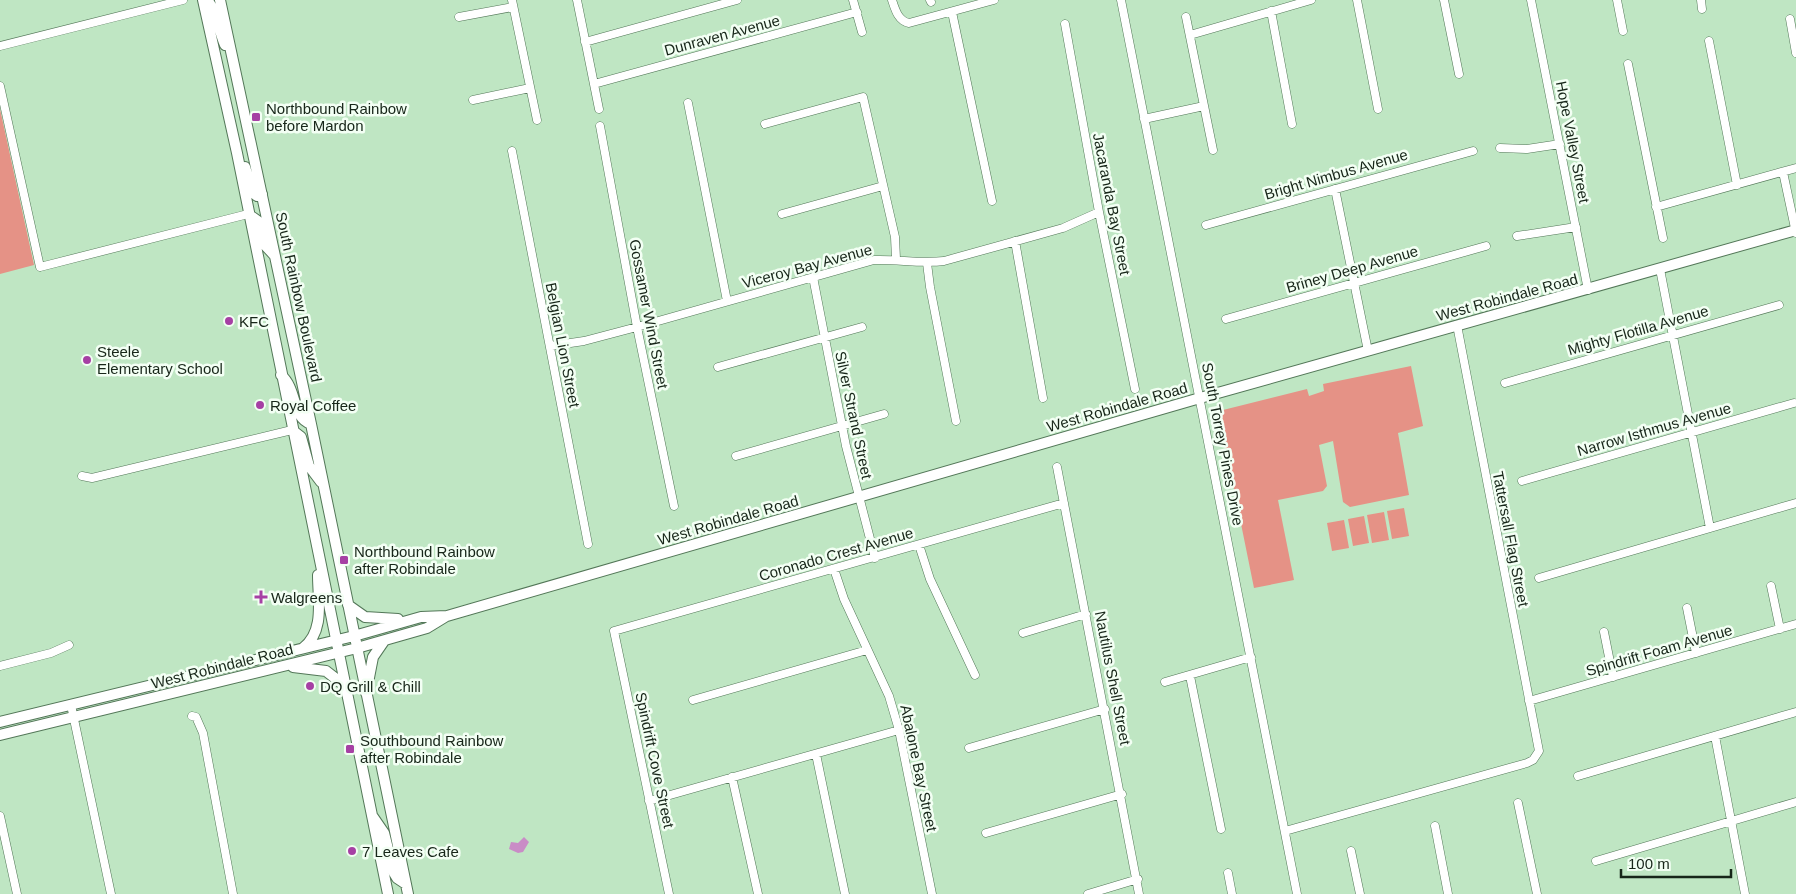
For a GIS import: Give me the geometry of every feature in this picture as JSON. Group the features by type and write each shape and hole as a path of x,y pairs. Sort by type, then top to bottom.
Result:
{"main road":[{"path":"203,0 237,153 388,894"},
{"path":"207,0 212,7 218,30 232,62"},
{"name":"South Rainbow Boulevard","path":"220,0 311,424 407,889"},
{"path":"237,153 246,170 253,193 257,196 262,194"},
{"path":"248,214 258,221 263,243 275,257"},
{"name":"West Robindale Road","path":"0,722 354,636 422,617 447,616 1200,398 1796,231"},
{"path":"281,374 288,381 293,391 299,415 311,424"},
{"path":"292,430 301,437 309,466 323,485"},
{"path":"303,648 312,640 317,627 319,556"},
{"path":"348,605 361,616 373,618 389,620 422,617"},
{"name":"West Robindale Road","path":"0,736 384,641 427,628 447,616"},
{"path":"366,694 373,657 384,641"},
{"path":"282,666 326,671 344,685"},
{"path":"184,690 196,682 223,673 224,668"},
{"path":"370,812 384,833 394,873 407,889"}],"street":[{"path":"0,46 183,0"},
{"path":"577,0 599,109"},
{"path":"585,42 737,0"},
{"path":"853,0 862,32"},
{"path":"892,0 895,11 903,21 909,23 994,0"},
{"name":"South Torrey Pines Drive","path":"1121,0 1298,894"},
{"path":"1190,35 1311,0"},
{"path":"1357,0 1378,109"},
{"path":"1444,0 1459,74"},
{"name":"Hope Valley Street","path":"1531,0 1588,290"},
{"path":"1617,0 1623,31"},
{"path":"1701,0 1702,9"},
{"path":"459,17 513,3 537,120"},
{"name":"Dunraven Avenue","path":"594,84 857,12"},
{"path":"952,12 992,201"},
{"path":"1271,12 1292,124"},
{"path":"1186,17 1213,150"},
{"path":"1790,20 1796,53"},
{"name":"Jacaranda Bay Street","path":"1065,24 1099,212 1135,389"},
{"path":"1710,41 1737,184"},
{"path":"1628,64 1663,238"},
{"path":"0,86 40,267 248,214"},
{"path":"473,100 530,88"},
{"path":"765,124 863,97 895,237 896,259"},
{"path":"688,103 727,301"},
{"path":"1144,119 1204,106"},
{"name":"Gossamer Wind Street","path":"600,126 637,327 674,506"},
{"path":"1500,148 1527,149 1560,144"},
{"name":"Belgian Lion Street","path":"512,151 588,544"},
{"name":"Bright Nimbus Avenue","path":"1206,225 1473,151"},
{"path":"1656,207 1796,168"},
{"path":"1784,172 1796,231"},
{"path":"782,214 883,186"},
{"path":"1335,189 1368,351"},
{"name":"Viceroy Bay Avenue","path":"550,346 584,341 637,327 874,260 896,259 927,263 944,261 1063,228 1099,212"},
{"path":"1517,236 1576,227"},
{"path":"1015,241 1043,398"},
{"name":"Briney Deep Avenue","path":"1226,319 1486,246"},
{"path":"927,263 956,421"},
{"path":"1660,269 1710,528"},
{"name":"Silver Strand Street","path":"813,277 823,337 842,426 858,498 875,558"},
{"name":"Mighty Flotilla Avenue","path":"1505,382 1778,305"},
{"name":"Tattersall Flag Street","path":"1285,831 1527,763 1539,751 1457,325"},
{"path":"718,367 862,326"},
{"name":"Narrow Isthmus Avenue","path":"1522,481 1794,403"},
{"path":"736,456 884,414"},
{"path":"82,476 92,478 292,430"},
{"name":"Nautilus Shell Street","path":"1056,467 1122,794 1138,879 1139,894"},
{"name":"Coronado Crest Avenue","path":"614,631 1064,503"},
{"path":"1539,578 1796,503"},
{"path":"919,545 930,579 975,675"},
{"name":"Abalone Bay Street","path":"834,569 844,599 889,696 899,730 932,894"},
{"path":"1771,586 1780,629"},
{"path":"1687,608 1696,653"},
{"path":"1023,632 1086,614"},
{"name":"Spindrift Foam Avenue","path":"1529,702 1796,624"},
{"name":"Spindrift Cove Street","path":"614,631 669,894"},
{"path":"1604,632 1613,677"},
{"path":"0,666 52,653 69,645"},
{"path":"693,700 867,650"},
{"path":"1165,682 1251,657"},
{"path":"1190,676 1221,829"},
{"path":"71,705 72,718 111,894"},
{"path":"969,748 1105,709"},
{"path":"1578,776 1796,712"},
{"path":"192,716 196,717 200,722 205,742 233,894"},
{"path":"649,801 899,730"},
{"path":"1715,736 1745,894"},
{"path":"816,754 845,894"},
{"path":"732,777 758,894"},
{"path":"986,833 1122,794"},
{"path":"1596,861 1796,802"},
{"path":"1518,803 1536,894"},
{"path":"0,816 17,894"},
{"path":"1434,826 1448,894"},
{"path":"1351,851 1360,894"},
{"path":"1228,873 1232,894"},
{"path":"1088,894 1138,879"}],"shaded area":[{"path":"0,109 34,265 0,274"},
{"path":"1411,366 1423,426 1398,433 1409,495 1350,507 1343,502 1333,441 1319,445 1327,486 1323,491 1278,500 1294,580 1254,588 1220,420 1223,410 1307,389 1309,396 1324,391 1323,384"},
{"path":"1404,508 1409,536 1392,539 1387,511"},
{"path":"1384,512 1389,540 1372,543 1367,515"},
{"path":"1364,516 1369,543 1353,546 1348,519"},
{"path":"1344,520 1349,548 1332,551 1327,523"},
{"path":"524,837 529,842 523,852 518,853 509,849 511,842 518,843"}],"place":[{"name":"Northbound Rainbow before Mardon","path":"256,117"},
{"name":"KFC","path":"229,321"},
{"name":"Steele Elementary School","path":"87,360"},
{"name":"Royal Coffee","path":"260,405"},
{"name":"Northbound Rainbow after Robindale","path":"344,560"},
{"name":"Walgreens","path":"261,597"},
{"name":"DQ Grill & Chill","path":"310,686"},
{"name":"Southbound Rainbow after Robindale","path":"350,749"},
{"name":"7 Leaves Cafe","path":"352,851"}]}
